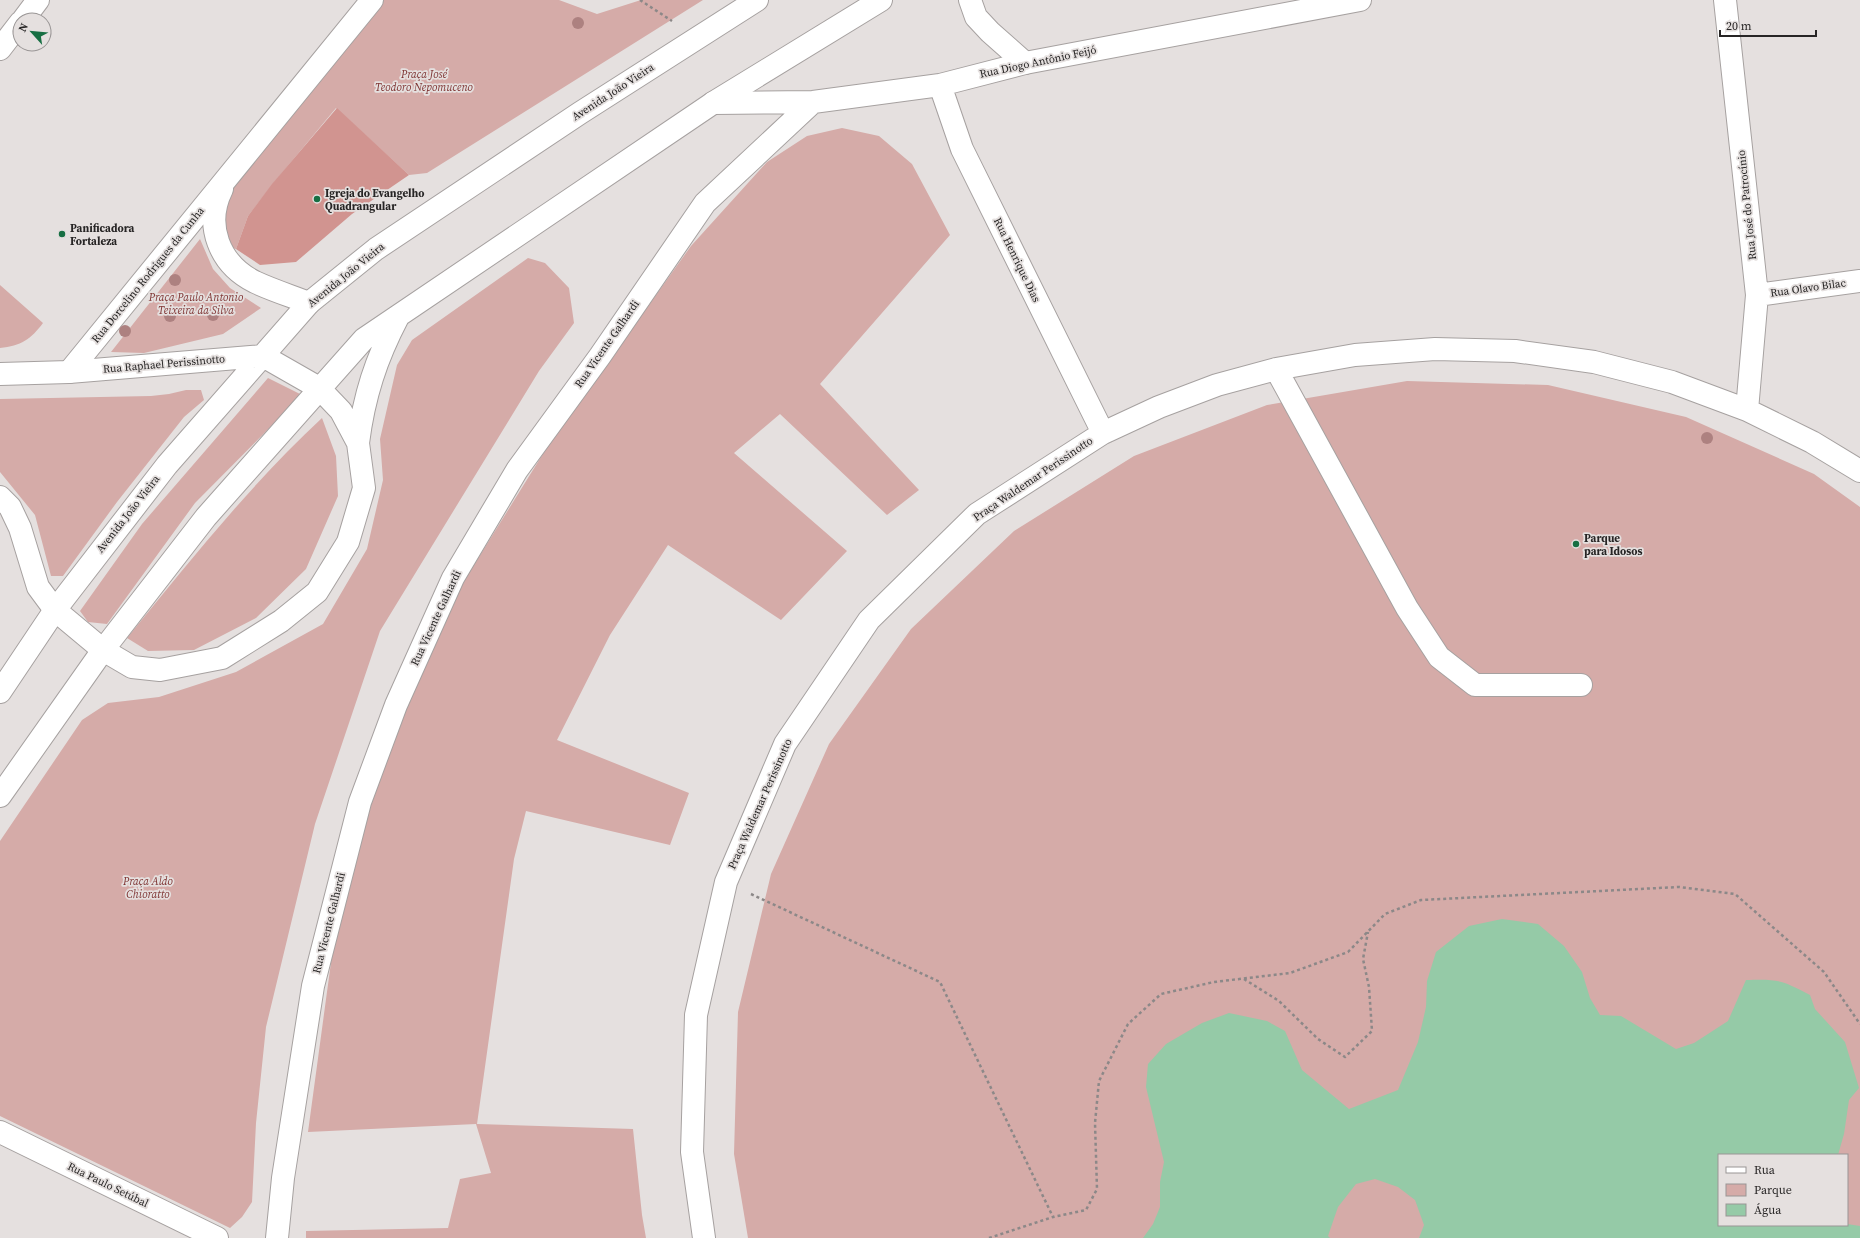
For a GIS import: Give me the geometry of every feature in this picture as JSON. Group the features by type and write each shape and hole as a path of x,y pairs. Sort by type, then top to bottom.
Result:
{"street":[{"path":"29,12 38,0"},
{"name":"Rua Dorcelino Rodrigues da Cunha","path":"69,372 228,179 372,0"},
{"name":"Avenida João Vieira","path":"0,692 55,610 167,465 309,303 376,249 573,118 757,0"},
{"path":"0,796 103,650 206,517 364,339 400,313 713,103 881,0"},
{"path":"970,0 976,17 990,32 1025,63"},
{"name":"Rua Diogo Antônio Feijó","path":"713,103 813,102 940,85 1025,63 1360,0"},
{"name":"Rua José do Patrocínio","path":"1726,0 1757,295 1747,410"},
{"path":"0,49 12,33"},
{"name":"Rua Henrique Dias","path":"940,85 962,149 1103,433"},
{"name":"Rua Vicente Galhardi","path":"277,1238 283,1178 313,986 360,802 396,705 453,578 517,470 600,356 706,203 813,102"},
{"name":"Rua Dorcelino Rodrigues da Cunha","path":"228,179 220,194 214,226 216,241 232,266 254,282 309,303"},
{"name":"Rua Olavo Bilac","path":"1757,295 1860,280"},
{"path":"0,497 10,507 20,528 38,587 55,610 103,650 132,667 160,670 222,658 281,621 317,592 348,542 364,488 358,443 363,408 372,374 384,343 400,313"},
{"name":"Praça Waldemar Perissinotto","path":"704,1238 692,1152 696,1015 726,882 785,744 869,620 977,514 1103,433 1166,404 1217,385 1276,369 1362,354 1435,349 1515,351 1608,366 1672,382 1747,410 1812,442 1860,472"},
{"path":"263,356 319,388 341,411 358,443"},
{"name":"Rua Raphael Perissinotto","path":"0,374 69,372 263,356"},
{"path":"1276,369 1407,608 1439,657 1475,685 1581,685"},
{"name":"Rua Paulo Setúbal","path":"0,1132 217,1238"}],"path":[{"path":"726,882 940,982 1053,1217"},
{"path":"989,1238 1053,1217 1086,1210 1097,1189 1095,1123 1099,1081 1128,1024 1161,994 1214,982 1290,973 1348,952 1385,914 1421,900 1679,887 1735,894 1824,972 1860,1024"},
{"path":"1244,978 1279,1001 1318,1039 1345,1057 1372,1031 1370,987 1364,959 1368,931"}],"green space":[{"name":"Praça José Teodoro Nepomuceno","path":"363,0 559,0 597,14 641,0 703,0 427,173 409,175 336,108 248,216 236,249 220,245 220,186"},
{"path":"842,128 879,136 912,164 950,235 820,384 919,490 887,515 780,414 734,453 847,551 781,620 668,545 610,635 557,740 689,793 670,845 526,811 514,859 477,1124 633,1129 642,1215 646,1238 306,1238 306,1231 448,1228 460,1179 491,1173 476,1124 308,1132 335,933 375,774 454,597 546,449 691,246 767,162 807,136"},
{"name":"Praça Paulo Antonio Teixeira da Silva","path":"200,239 213,269 230,288 261,308 223,334 144,353 111,352"},
{"name":"Praça Aldo Chioratto","path":"528,258 545,263 569,288 574,323 539,371 380,631 315,824 266,1027 256,1123 252,1202 242,1217 230,1228 0,1116 0,841 82,720 108,703 159,697 236,672 323,624 367,549 383,480 380,439 397,365 412,340"},
{"path":"0,285 43,323 25,341 14,346 0,348"},
{"path":"268,378 302,395 195,503 107,624 88,622 80,611 142,524"},
{"path":"1407,381 1548,385 1686,417 1814,474 1860,507 1860,1238 748,1238 734,1154 738,1012 771,874 829,744 911,629 1014,531 1134,456 1267,405"},
{"path":"186,390 201,390 204,400 184,417 117,502 63,576 51,576 35,515 0,472 0,399 151,396"},
{"path":"322,418 336,456 338,496 306,569 256,618 194,650 148,651 127,638 245,497"}],"water":[{"path":"1502,919 1538,924 1564,946 1582,972 1590,998 1600,1015 1621,1016 1676,1049 1694,1043 1728,1021 1746,980 1773,980 1786,983 1810,995 1815,1009 1845,1042 1859,1088 1849,1100 1844,1134 1838,1154 1718,1154 1718,1226 1848,1226 1848,1224 1860,1226 1860,1238 1419,1238 1424,1225 1415,1200 1398,1187 1375,1179 1356,1184 1338,1207 1328,1236 1330,1238 1143,1238 1153,1224 1160,1207 1160,1182 1164,1162 1146,1087 1148,1064 1166,1044 1202,1023 1229,1013 1267,1021 1285,1031 1302,1070 1349,1109 1398,1090 1418,1042 1426,1007 1427,981 1436,952 1469,926"}],"building":[{"name":"Igreja do Evangelho Quadrangular","path":"337,108 409,175 352,214 296,262 260,265 236,249 248,216 272,184"}],"place":[{"name":"Igreja do Evangelho Quadrangular","path":"317,199"},
{"name":"Panificadora Fortaleza","path":"62,234"},
{"name":"Parque para Idosos","path":"1576,544"}]}
